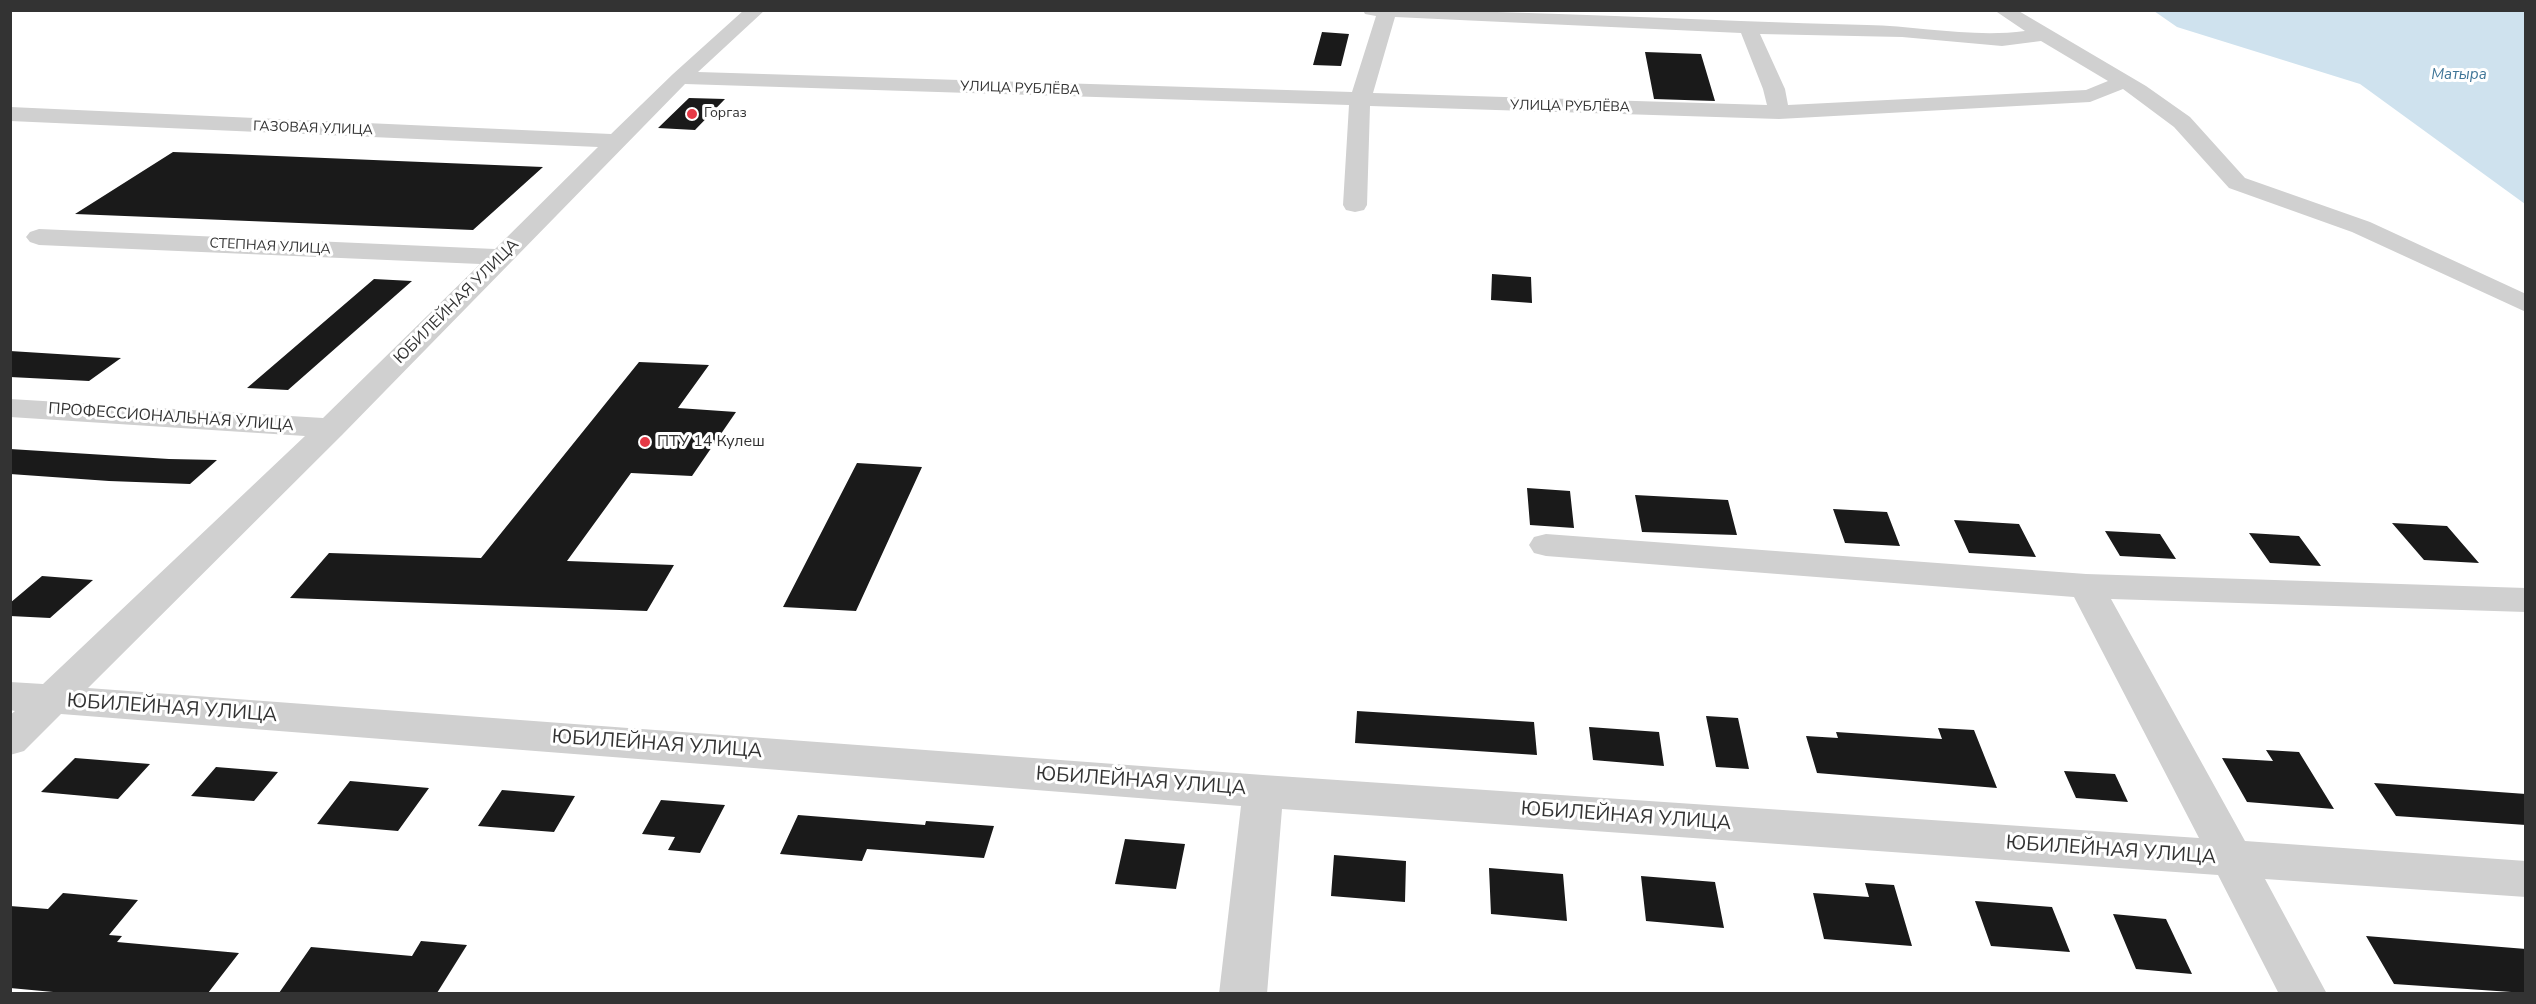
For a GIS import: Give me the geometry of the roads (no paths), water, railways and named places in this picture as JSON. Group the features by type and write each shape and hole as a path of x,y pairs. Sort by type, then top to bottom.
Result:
{"street":[{"name":"ЮБИЛЕЙНАЯ УЛИЦА","path":"52,700 331,428 680,78 756,10"},
{"path":"2002,10 2125,81 2182,122 2237,183 2361,227 2526,304"},
{"path":"1355,205 1360,100 1379,11 1748,28 1914,32 2002,40 2047,34"},
{"path":"1748,28 1774,89 1779,112"},
{"name":"УЛИЦА РУБЛЁВА","path":"680,78 1779,112 2090,96 2125,81"},
{"name":"ГАЗОВАЯ УЛИЦА","path":"10,114 616,141"},
{"name":"СТЕПНАЯ УЛИЦА","path":"39,237 501,257"},
{"name":"ПРОФЕССИОНАЛЬНАЯ УЛИЦА","path":"10,408 331,428"},
{"path":"1546,545 2086,585 2526,600"},
{"name":"ЮБИЛЕЙНАЯ УЛИЦА","path":"2086,585 2231,860"},
{"name":"ЮБИЛЕЙНАЯ УЛИЦА","path":"10,696 1263,791 2526,879"},
{"path":"10,740 52,700"},
{"path":"1243,993 1263,791"},
{"path":"2231,860 2304,993"}],"water":[{"name":"Матыра","path":"2154,11 2525,11 2525,204 2360,84 2177,27"}],"place":[{"name":"Горгаз","path":"692,114"},
{"name":"ПТУ 14 Кулеш","path":"645,442"}]}
